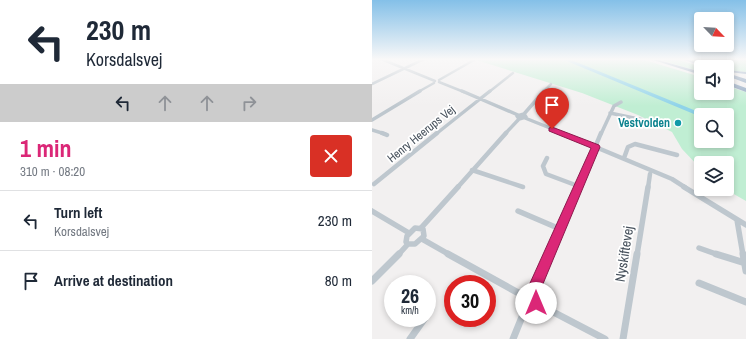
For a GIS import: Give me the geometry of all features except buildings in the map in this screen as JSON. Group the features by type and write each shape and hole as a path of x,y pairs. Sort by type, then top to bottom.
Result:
{"highway":[{"path":"734,77 746,81"},
{"path":"734,85 746,89"}],"street":[{"path":"372,84 392,75"},
{"path":"418,75 434,82"},
{"path":"372,120 434,82 439,81 449,75"},
{"name":"Henry Heerups Vej","path":"374,184 511,75"},
{"path":"439,81 518,117 525,116 672,179 746,225"},
{"path":"525,116 551,84"},
{"path":"533,292 610,113 614,106 621,102"},
{"path":"610,113 648,121"},
{"path":"408,244 406,239 409,233 415,228 421,228 518,117"},
{"path":"372,130 387,135"},
{"path":"624,158 628,147 631,144 677,155"},
{"path":"547,158 542,166 546,174 578,186"},
{"path":"472,170 523,187"},
{"name":"Nyskiftevej","path":"623,339 650,174"},
{"path":"372,211 409,233"},
{"path":"518,211 560,229"},
{"path":"737,220 746,271"},
{"path":"372,281 408,244 415,244 422,239 425,233 421,228"},
{"path":"422,239 524,296"},
{"path":"699,248 745,264"},
{"path":"699,283 746,302"},
{"path":"513,339 526,307 523,301 524,296 527,293 533,292"},
{"path":"526,307 530,308 536,303 537,298 533,292"},
{"path":"536,303 605,339"},
{"path":"410,339 418,327"}],"green space":[{"name":"Vestvolden","path":"524,75 694,75 694,100 734,100 734,88 746,92 746,201 734,194 734,156 694,156 694,162 682,149 672,132 638,115 582,93"}],"water":[{"path":"600,75 608,75 694,110 694,114"}],"place":[{"name":"Vestvolden","path":"678,123"}],"route":[{"path":"536,303 537,298 533,292 596,147 552,129"}]}
